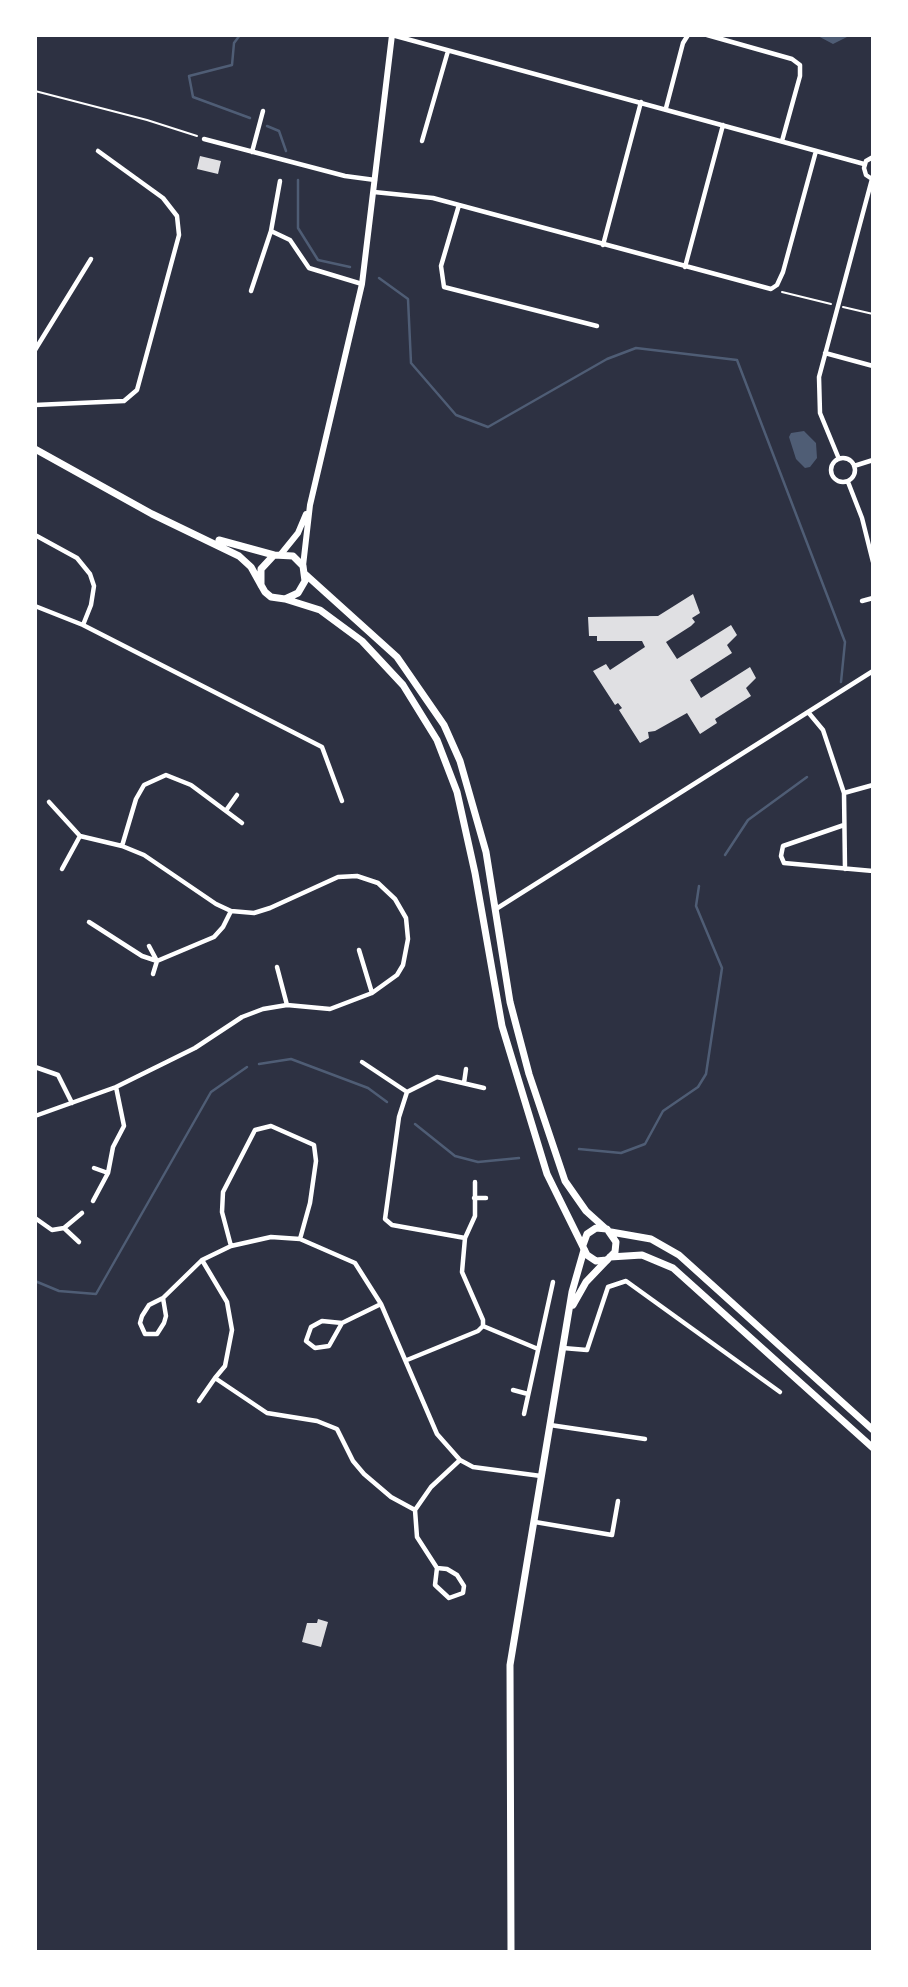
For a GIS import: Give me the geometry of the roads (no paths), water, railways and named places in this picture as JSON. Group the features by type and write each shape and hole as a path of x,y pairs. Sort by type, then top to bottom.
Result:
{"main road":[{"path":"35,449 152,514 202,535 239,555 251,567 271,597 320,610 362,641 403,685 437,740 457,792 475,873 491,976 512,1064 547,1174 584,1247 596,1261 642,1255 673,1268 873,1448"},
{"path":"202,535 293,556 329,598 397,657 438,713 469,787 496,909 495,923 520,1045 565,1181 586,1211 609,1231 616,1247 586,1282 569,1315"},
{"path":"261,585 261,569 277,554"},
{"path":"285,599 303,587 304,570"},
{"path":"511,1952 510,1665 575,1276 591,1230 651,1240 680,1255 873,1430"}],"street":[{"path":"304,570 310,505 362,284 392,35 864,164"},
{"path":"666,108 683,43 688,35"},
{"path":"706,35 791,58 800,65 800,76 782,142"},
{"path":"422,142 448,51"},
{"path":"603,245 641,102"},
{"path":"252,152 263,111"},
{"path":"685,267 723,125"},
{"path":"204,139 345,176 376,180"},
{"path":"35,405 124,401 137,390 179,235 177,216 163,198 98,151"},
{"path":"374,192 433,198 771,289 778,285 783,272 816,151"},
{"path":"864,164 873,157"},
{"path":"839,459 820,412 817,392 837,306 872,179 864,171 864,164"},
{"path":"251,291 271,231 280,181"},
{"path":"459,205 441,266 444,286 597,326"},
{"path":"271,231 290,240 309,268 362,284"},
{"path":"35,350 91,259"},
{"path":"825,353 873,366"},
{"path":"839,459 848,460 854,466 854,475 848,482 838,481 832,475 832,465 839,459"},
{"path":"854,466 873,460"},
{"path":"848,482 873,562"},
{"path":"277,554 298,533 310,505"},
{"path":"35,535 77,558 90,574 94,586 91,605 83,625"},
{"path":"862,601 873,598"},
{"path":"35,606 83,625 131,652 322,747 342,801"},
{"path":"496,909 873,671"},
{"path":"808,712 822,730 844,793 845,869"},
{"path":"122,846 136,799 144,785 166,775 226,808 242,823"},
{"path":"844,793 873,785"},
{"path":"226,808 237,794"},
{"path":"35,1116 116,1087 195,1048 242,1017 262,1009 287,1005 330,1009 372,993 397,975 403,965 408,939 406,918 395,899 377,883 357,876 338,877 270,908 254,913 231,911 216,904 144,855 122,846 80,836 49,802"},
{"path":"844,825 783,846 781,856 784,863 873,871"},
{"path":"62,869 80,836"},
{"path":"89,922 142,956 157,961 214,937 231,911"},
{"path":"149,946 157,961 153,974"},
{"path":"359,950 372,993"},
{"path":"277,967 287,1005"},
{"path":"362,1062 407,1092"},
{"path":"35,1067 58,1075 72,1103"},
{"path":"464,1083 466,1069"},
{"path":"465,1238 392,1225 385,1219 399,1117 407,1092 437,1077 484,1088"},
{"path":"93,1201 108,1173 113,1147 124,1126 116,1087"},
{"path":"231,1246 222,1212 223,1192 255,1130 271,1126 314,1145 316,1161 310,1203 300,1239"},
{"path":"94,1168 108,1173"},
{"path":"475,1182 475,1216 465,1238 462,1272 483,1326 538,1349"},
{"path":"474,1198 486,1198"},
{"path":"35,1218 52,1230 64,1228 82,1213"},
{"path":"64,1228 79,1242"},
{"path":"163,1298 166,1316 163,1323 157,1334 145,1334 140,1323 149,1305 163,1298 202,1260 231,1246 271,1237 300,1239 355,1263 381,1304 437,1434 460,1460 492,1472 542,1476"},
{"path":"199,1401 225,1366 232,1330 227,1302 202,1260"},
{"path":"563,1348 587,1350 608,1287 626,1281 780,1392"},
{"path":"524,1414 553,1282"},
{"path":"342,1323 329,1346 315,1348 306,1341 311,1327 322,1321 342,1323 381,1304"},
{"path":"407,1360 483,1326"},
{"path":"215,1378 267,1413 337,1429 353,1461 364,1474 391,1497 415,1510"},
{"path":"513,1390 528,1394"},
{"path":"549,1425 645,1439"},
{"path":"437,1568 447,1569 457,1575 464,1586 463,1594 449,1598 435,1585 437,1568 416,1537 415,1510 431,1488 460,1460"},
{"path":"535,1522 612,1535 618,1501"}],"water":[{"path":"816,35 851,35 833,44"},
{"path":"804,431 816,443 817,458 810,467 805,468 796,459 789,437 791,433"}],"waterway":[{"path":"240,35 234,43 232,65 189,76 193,97 250,118"},
{"path":"267,126 279,131 286,151"},
{"path":"298,180 298,228 318,260 350,267"},
{"path":"379,278 408,299 411,363 456,415 488,427 607,359 636,348 737,360 845,642 841,682"},
{"path":"725,855 748,820 807,777"},
{"path":"579,1149 621,1153 645,1144 663,1111 698,1087 706,1074 722,968 696,906 699,886"},
{"path":"259,1064 291,1059 368,1088 387,1102"},
{"path":"35,1281 59,1291 96,1294 211,1092 247,1067"},
{"path":"415,1124 455,1156 478,1162 519,1158"}]}
